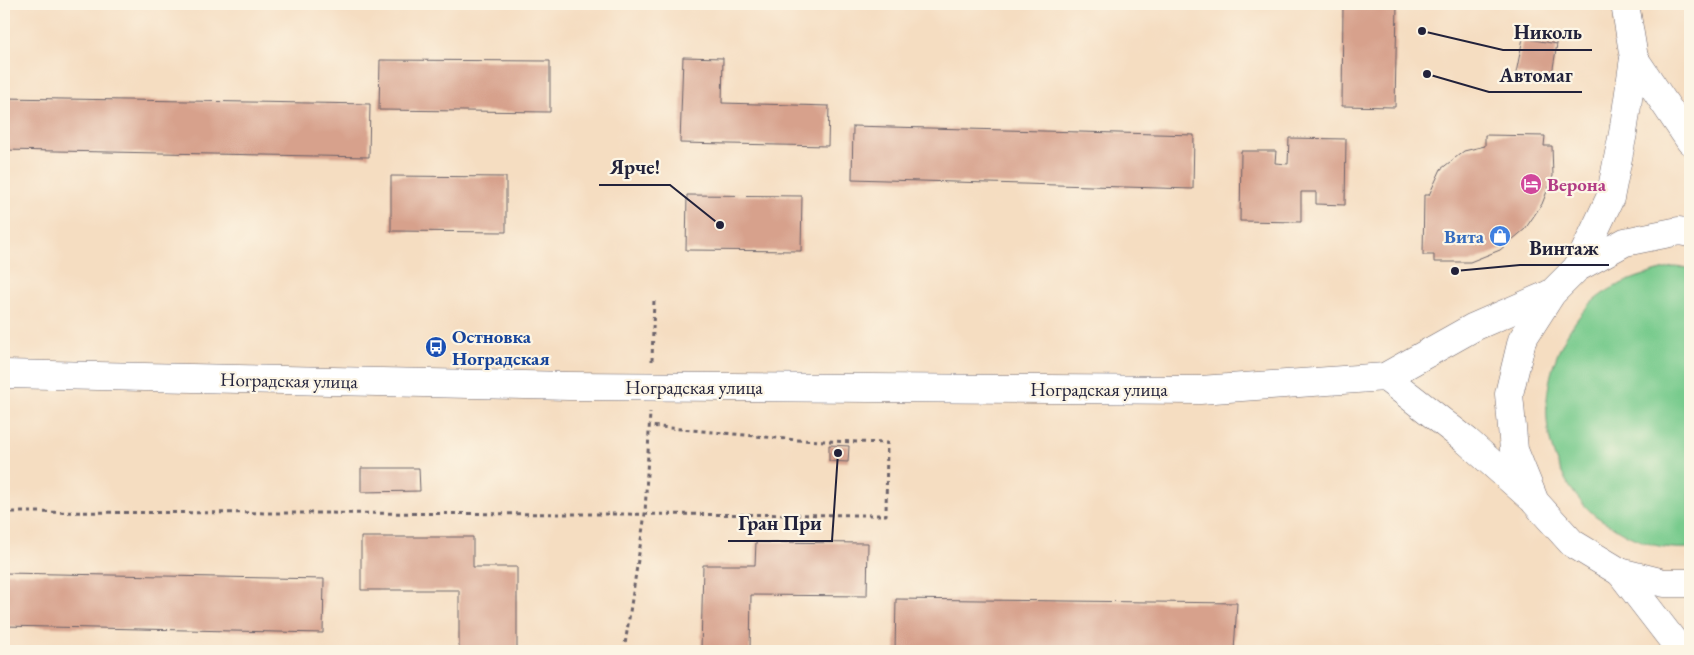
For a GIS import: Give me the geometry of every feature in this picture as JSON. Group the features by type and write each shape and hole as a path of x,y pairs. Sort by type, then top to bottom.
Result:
{"main road":[{"path":"1578,268 1610,198 1623,133 1634,58 1624,4"},
{"path":"1634,58 1690,141"},
{"path":"1535,502 1514,450 1509,394 1522,340 1552,293 1578,268 1625,242 1679,231 1690,233"},
{"path":"1552,293 1474,327 1385,377 1467,441 1535,502 1572,543 1620,572 1664,583 1690,583"},
{"name":"Ноградская улица","path":"4,374 569,386 1200,390 1385,377"},
{"path":"1620,572 1681,651"}],"path":[{"path":"624,651 645,514 654,299"},
{"path":"4,512 886,515 887,443 797,440 649,426"}],"green space":[{"path":"1673,267 1690,268 1690,548 1670,548 1640,541 1621,532 1590,511 1571,488 1557,463 1549,437 1547,409 1549,382 1557,355 1570,329 1588,306 1607,291 1617,286"}],"building":[{"path":"1343,4 1397,4 1395,107 1342,106"},
{"path":"1523,38 1557,44 1551,80 1516,73"},
{"path":"683,57 723,58 722,103 829,106 828,146 680,143"},
{"path":"380,60 550,61 550,112 379,110"},
{"path":"4,98 370,104 369,157 4,150"},
{"path":"853,126 1194,135 1193,189 852,179"},
{"path":"1485,135 1545,136 1544,146 1552,146 1553,176 1542,204 1525,229 1500,250 1470,262 1434,262 1434,255 1423,255 1424,195 1429,195 1441,169 1464,151 1485,146"},
{"path":"1289,138 1346,139 1345,205 1316,204 1316,192 1301,192 1301,222 1240,221 1241,151 1276,151 1275,163 1288,164"},
{"path":"391,176 506,177 506,232 391,231"},
{"path":"687,195 802,196 801,251 686,250"},
{"path":"829,445 849,446 848,462 829,461"},
{"path":"361,468 419,468 420,491 361,492"},
{"path":"361,537 473,537 473,567 517,567 517,651 459,651 459,590 361,590"},
{"path":"756,542 868,543 867,596 751,595 750,651 701,651 703,565 755,565"},
{"path":"4,573 324,579 323,633 4,626"},
{"path":"896,599 1237,603 1234,651 895,651"},
{"path":"1436,648 1458,650 1458,651 1436,651"}],"place":[{"name":"Николь","path":"1422,31"},
{"name":"Автомаг","path":"1427,74"},
{"name":"Верона","path":"1531,184"},
{"name":"Ярче!","path":"720,225"},
{"name":"Вита","path":"1500,236"},
{"name":"Винтаж","path":"1455,271"},
{"name":"Остновка Ноградская","path":"436,347"},
{"name":"Гран При","path":"838,453"}]}
